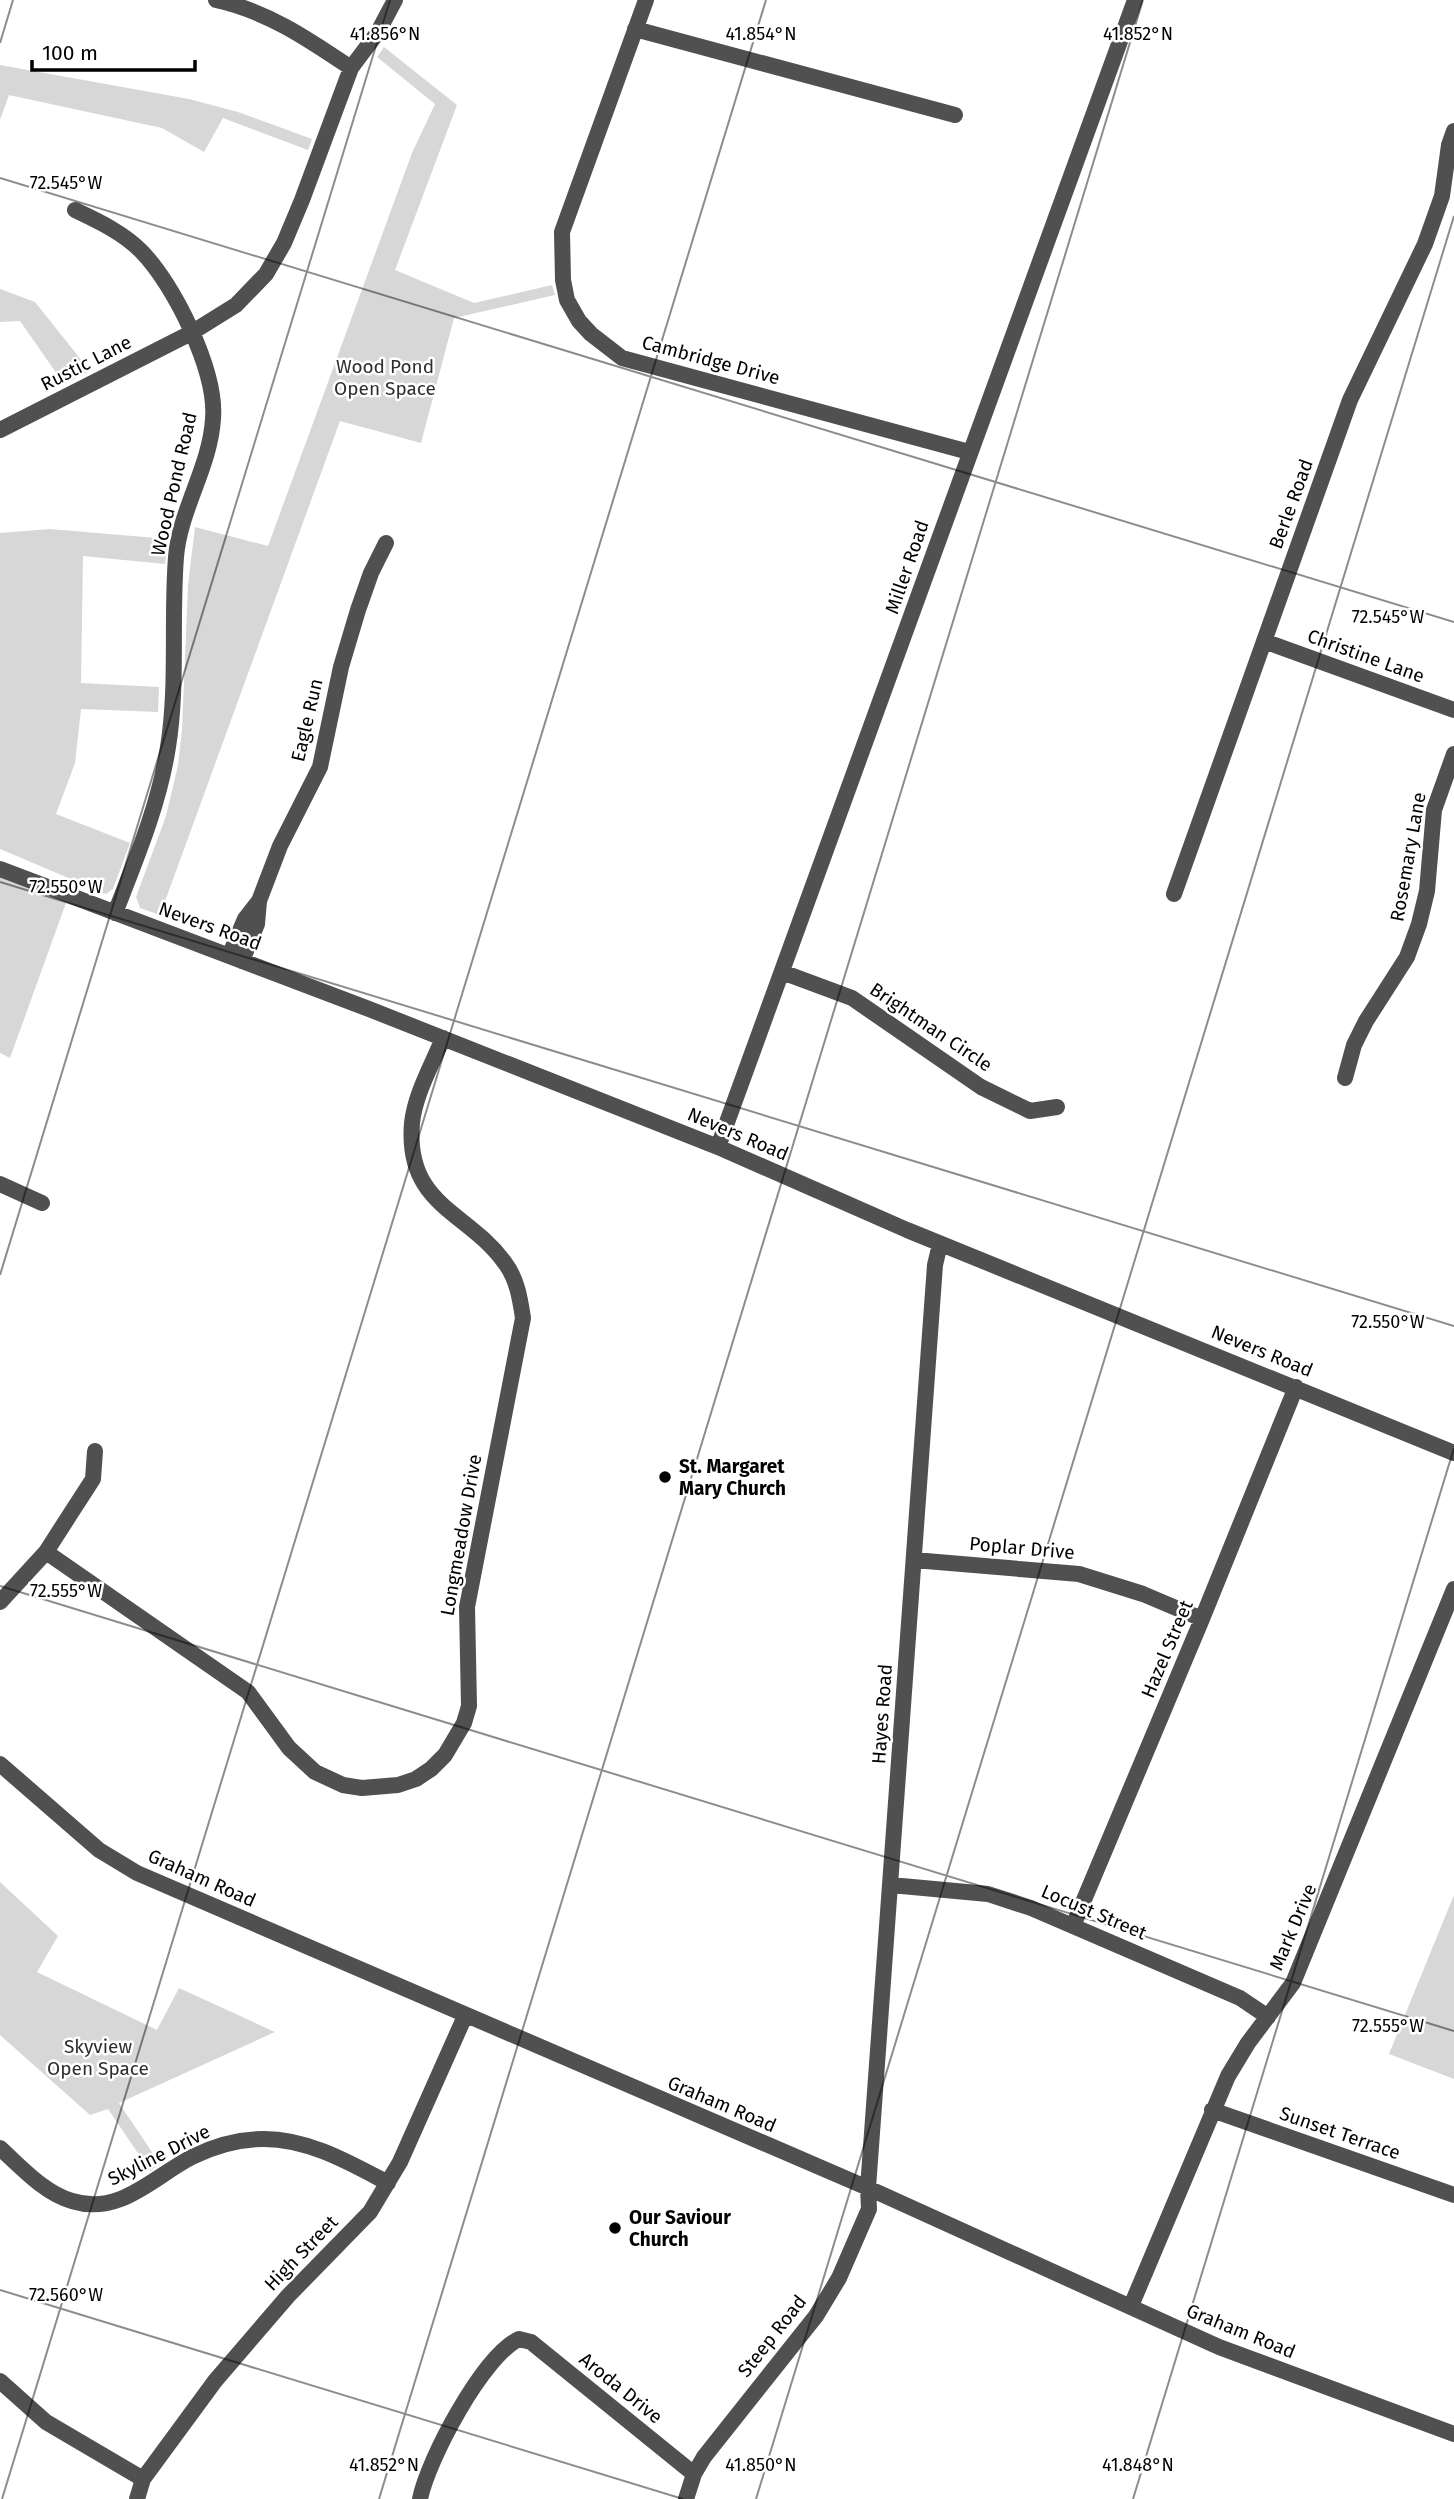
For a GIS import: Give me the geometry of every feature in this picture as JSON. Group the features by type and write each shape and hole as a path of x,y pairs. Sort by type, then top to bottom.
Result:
{"street":[{"path":"216,0 239,5 272,18 351,68"},
{"path":"191,333 236,305 266,274 284,243 302,200 351,68 378,32 395,0"},
{"name":"Cambridge Drive","path":"646,0 562,232 563,280 567,300 579,321 622,358 969,452"},
{"name":"Miller Road","path":"718,1147 1135,0"},
{"path":"635,29 955,115"},
{"name":"Berle Road","path":"1174,894 1350,400 1425,244 1441,196 1454,131"},
{"name":"Wood Pond Road","path":"75,210 113,230 142,251 167,285 205,361 213,395 213,420 204,463 177,545 172,701 169,744 162,782 115,913"},
{"name":"Rustic Lane","path":"0,430 191,333"},
{"name":"Eagle Run","path":"236,958 257,923 259,901 280,846 320,766 344,656 371,573 386,543"},
{"name":"Christine Lane","path":"1264,641 1454,710"},
{"name":"Rosemary Lane","path":"1345,1078 1354,1045 1366,1021 1407,957 1419,924 1427,891 1434,810 1454,754"},
{"name":"Nevers Road","path":"0,869 443,1038 718,1147 940,1244 1454,1453"},
{"name":"Brightman Circle","path":"782,972 852,999 981,1087 1030,1111 1057,1107"},
{"name":"Longmeadow Drive","path":"46,1552 247,1692 300,1760 329,1780 362,1788 398,1785 431,1769 445,1755 464,1723 469,1706 467,1607 523,1318 517,1288 505,1263 493,1248 431,1195 415,1161 412,1122 417,1100 443,1038"},
{"path":"0,1184 42,1203"},
{"name":"Hayes Road","path":"868,2188 935,1265 940,1244"},
{"name":"Hazel Street","path":"1073,1926 1296,1387"},
{"path":"0,1602 46,1552 93,1479 95,1451"},
{"name":"Poplar Drive","path":"914,1560 1079,1574 1143,1594 1202,1619"},
{"name":"Mark Drive","path":"1131,2306 1212,2110 1241,2054 1293,1983 1454,1589"},
{"name":"Graham Road","path":"0,1764 99,1850 137,1873 868,2188 1231,2352 1454,2434"},
{"name":"Locust Street","path":"891,1885 988,1894 1031,1908 1240,1998 1268,2017"},
{"name":"High Street","path":"137,2499 143,2479 215,2381 250,2338 370,2212 388,2183 465,2016"},
{"name":"Sunset Terrace","path":"1212,2110 1454,2195"},
{"name":"Skyline Drive","path":"0,2148 50,2191 71,2201 90,2205 115,2203 194,2156 229,2143 264,2139 300,2143 340,2158 388,2183"},
{"name":"Steep Road","path":"686,2499 694,2474 726,2428 817,2316 839,2278 869,2209 868,2188"},
{"name":"Aroda Drive","path":"420,2499 447,2431 507,2345 519,2339 531,2342 694,2474"},
{"path":"0,2381 46,2422 143,2479"}],"green space":[{"name":"Wood Pond Open Space","path":"384,47 457,105 395,270 474,303 552,285 555,295 454,318 421,443 340,421 160,915 140,908 136,897 166,816 178,765 188,585 195,527 268,546 412,153 435,104 377,57"},
{"path":"0,65 189,99 238,112 312,139 308,150 223,118 204,152 162,128 9,95 0,120"},
{"path":"0,289 35,302 90,371 64,384 20,321 0,322"},
{"path":"50,529 168,539 165,564 83,556 81,683 159,687 158,712 81,709 75,763 56,814 130,843 113,889 106,894 0,849 0,533"},
{"path":"0,876 66,903 10,1058 0,1053"},
{"name":"Skyview Open Space","path":"0,1882 58,1936 37,1972 157,2030 179,1988 275,2032 119,2103 160,2164 150,2171 108,2109 90,2115 0,2035"},
{"path":"1454,1895 1454,2079 1389,2054"}],"place":[{"name":"St. Margaret Mary Church","path":"665,1477"},
{"name":"Our Saviour Church","path":"615,2228"}]}
